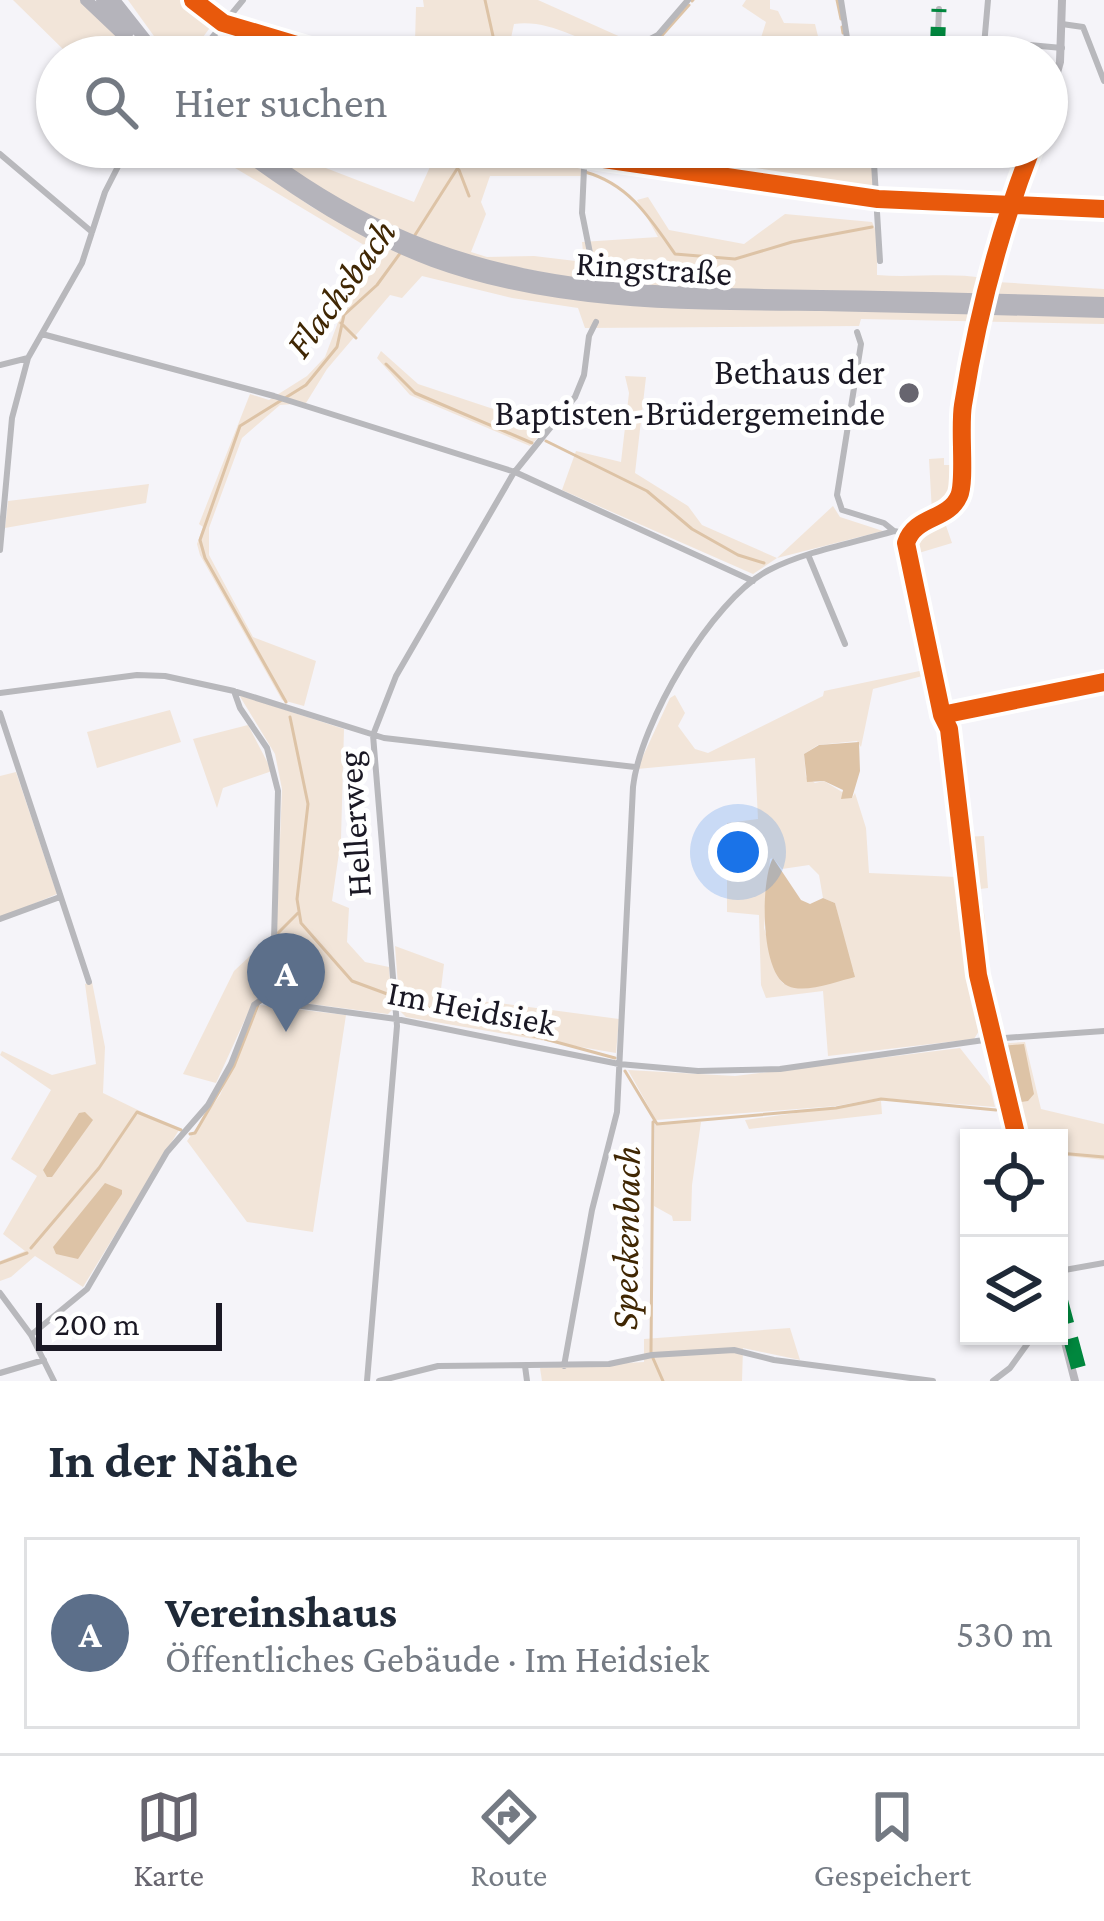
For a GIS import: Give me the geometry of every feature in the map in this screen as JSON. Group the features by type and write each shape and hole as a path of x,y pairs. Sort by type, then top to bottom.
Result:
{"highway":[{"path":"86,0 125,36"},
{"path":"102,0 130,36"},
{"path":"113,0 142,36"},
{"path":"124,0 150,36"},
{"name":"Ringstraße","path":"266,168 334,215 526,286 629,299 1104,313"},
{"name":"Ringstraße","path":"283,168 390,238"},
{"name":"Ringstraße","path":"438,257 526,277 629,290 1104,302"}],"street":[{"path":"213,36 243,0"},
{"path":"656,36 688,0"},
{"path":"841,0 847,36"},
{"path":"985,36 988,0"},
{"path":"1062,0 1062,36"},
{"path":"938,36 939,9"},
{"path":"1062,24 1079,25 1087,32 1104,81"},
{"path":"0,154 92,232"},
{"path":"0,550 12,418 28,358 82,263 117,168"},
{"path":"584,168 582,214 590,254"},
{"path":"876,168 880,261"},
{"path":"1009,1129 969,962 942,715 907,553 909,534 923,521 949,509 961,493 961,420 981,318 1024,168"},
{"path":"878,199 1104,208"},
{"name":"Hellerweg","path":"367,1381 397,1019 373,734 395,676 514,472 575,397 596,322"},
{"path":"857,332 861,344 837,495 842,510 884,523 894,532"},
{"path":"42,334 274,396 514,472 753,581"},
{"path":"0,365 28,358"},
{"path":"563,1366 592,1210 616,1124 635,767 646,738 687,661 720,614 753,581 773,568 808,557 894,532 909,534"},
{"path":"808,557 845,644"},
{"path":"0,693 147,675 234,691 373,734 635,767"},
{"path":"942,715 1104,682"},
{"path":"31,1335 87,1289 167,1153 203,1113 254,1005 266,996 274,940 278,790 267,748 240,709 234,691"},
{"path":"0,713 89,982"},
{"path":"0,919 61,897"},
{"name":"Im Heidsiek","path":"266,996 273,1002 397,1019 620,1064 734,1072 985,1040 1104,1031"},
{"path":"1068,1269 1104,1263"},
{"path":"0,1293 31,1335 53,1381"},
{"path":"993,1381 1027,1345"},
{"path":"1066,1345 1076,1381"},
{"path":"379,1381 429,1366 609,1364 652,1355 740,1350 773,1360 933,1381"},
{"path":"0,1373 44,1360"},
{"path":"525,1366 527,1381"}],"shaded area":[{"path":"13,0 81,0 116,36 50,36"},
{"path":"128,0 203,0 221,13 204,36 154,36"},
{"path":"423,0 538,0 618,36 575,36 527,23 514,24 511,36 415,36 416,7 424,7"},
{"path":"746,0 770,0 770,9 778,11 784,23 815,24 818,36 762,36 766,22 742,6"},
{"path":"235,168 255,168 312,207 427,264 652,306 1104,317 1104,324 861,319 859,326 585,328 578,308 422,276 402,298 390,295 327,369 306,403 280,405 242,438 209,528 209,555 253,637 316,661 304,706 282,700 200,555 197,544 203,527 199,524 250,394 269,400 307,376 325,357 343,309 384,257"},
{"path":"293,168 326,168 414,202 429,168 586,168 585,176 490,176 481,202 486,214 471,252 584,262 582,242 658,237 637,200 648,197 669,230 744,244 785,214 872,222 877,233 877,275 984,278 980,295 700,290 604,282 511,266 422,240 339,201"},
{"path":"614,168 872,168 872,205"},
{"path":"997,282 1104,289 1104,298 994,295"},
{"path":"381,351 418,384 548,427 530,446 410,395 377,358"},
{"path":"625,376 646,377 635,473 688,506 702,525 777,558 753,574 562,490 576,451 621,462 629,393"},
{"path":"944,458 944,465 955,465 955,488 946,504 932,512 929,459"},
{"path":"149,484 146,503 5,528 8,501"},
{"path":"833,506 840,517 883,531 777,558"},
{"path":"943,517 952,543 912,555 917,531"},
{"path":"929,669 930,674 873,689 861,747 857,741 818,745 804,754 806,777 815,783 824,781 852,798 855,793 866,828 869,873 956,877 979,1031 974,1039 828,1056 823,991 766,998 761,985 759,915 727,912 727,823 758,819 755,758 637,769 675,695 685,713 678,726 695,749 708,753 823,696 824,691","holes":["770,859 782,869 809,865 819,875 823,898 835,903 854,972 825,984 781,981 764,928"]},
{"path":"239,695 344,729 341,839 332,901 349,908 347,942 365,962 389,967 392,1010 388,1014 272,999 268,988 276,941 282,789 275,754"},
{"path":"170,710 181,742 97,768 87,732"},
{"path":"248,725 272,771 223,788 217,808 193,739"},
{"path":"859,742 860,771 852,798 841,799 843,790 824,781 807,782 804,754 819,745"},
{"path":"16,772 57,894 0,918 0,776"},
{"path":"984,836 988,888 980,889 984,964 996,1033 987,1029 977,978 963,837"},
{"path":"773,858 801,900 810,904 823,898 835,903 855,977 803,989 779,978 765,925 766,885"},
{"path":"271,936 263,992 252,1004 216,1083 183,1074 234,971"},
{"path":"395,946 444,964 440,997 444,1001 492,1002 619,1019 616,1053 406,1017 400,1011"},
{"path":"92,982 105,1047 103,1093 179,1130 83,1287 35,1256 0,1281 0,1261 25,1251 3,1234 37,1176 11,1159 51,1090 0,1055 2,1051 52,1075 96,1064 85,984"},
{"path":"260,1005 346,1015 313,1232 247,1222 187,1141 220,1095"},
{"path":"1025,1042 1041,1109 1104,1124 1104,1160 1068,1156 1068,1129 1017,1129 995,1044"},
{"path":"1024,1044 1034,1094 1021,1102 1012,1095 1000,1046"},
{"path":"960,1048 990,1086 995,1107 880,1098 836,1106 656,1120 628,1070 735,1076"},
{"path":"881,1101 882,1114 749,1129 745,1120"},
{"path":"79,1113 93,1120 52,1177 47,1177 43,1170"},
{"path":"701,1122 691,1221 673,1221 654,1206 655,1125"},
{"path":"105,1183 122,1194 78,1259 56,1254 53,1247"},
{"path":"790,1328 800,1360 743,1348 742,1381 542,1381 540,1368 644,1362 644,1339"}],"waterway":[{"name":"Flachsbach","path":"485,0 493,36"},
{"path":"837,0 841,19"},
{"path":"661,36 689,5"},
{"path":"842,27 843,33"},
{"name":"Flachsbach","path":"415,235 458,168"},
{"path":"687,168 716,173"},
{"path":"459,170 469,196"},
{"path":"585,172 626,194 675,254 735,259 872,227"},
{"path":"722,173 860,192"},
{"name":"Flachsbach","path":"286,702 205,558 200,540 240,426 306,385 337,347 344,315 377,285 401,252"},
{"path":"341,323 356,338"},
{"path":"386,364 415,393 532,443"},
{"path":"546,441 647,491 692,529 738,555 764,563"},
{"name":"Flachsbach","path":"290,717 308,804 297,899 301,923 352,981 390,995"},
{"path":"278,933 298,913"},
{"path":"260,994 270,940"},
{"name":"Flachsbach","path":"399,998 542,1038"},
{"path":"190,1134 195,1133 234,1066 258,1005"},
{"name":"Flachsbach","path":"545,1039 615,1058"},
{"path":"998,1057 1011,1111"},
{"name":"Flachsbach","path":"625,1071 657,1124 836,1108 881,1099 996,1110"},
{"path":"31,1248 99,1168 137,1112 181,1130"},
{"name":"Flachsbach","path":"1014,1121 1016,1129"},
{"name":"Speckenbach","path":"651,1352 653,1122"},
{"name":"Flachsbach","path":"1068,1154 1104,1157"},
{"path":"0,1263 27,1253"},
{"name":"Speckenbach","path":"652,1356 663,1381"}],"marked path":[{"path":"938,36 939,9"},
{"path":"1068,1329 1082,1381"}],"cycle path":[{"path":"193,0 223,23 267,36"},
{"path":"665,168 878,199 1104,209"},
{"path":"1015,1129 978,975 949,729 942,715 906,543 917,527 947,510 959,496 962,415 975,339 1024,168"},
{"path":"942,715 1104,682"}],"place":[{"name":"Bethaus der Baptisten-Brüdergemeinde","path":"909,393"},
{"name":"Vereinshaus","path":"286,1032"}]}
